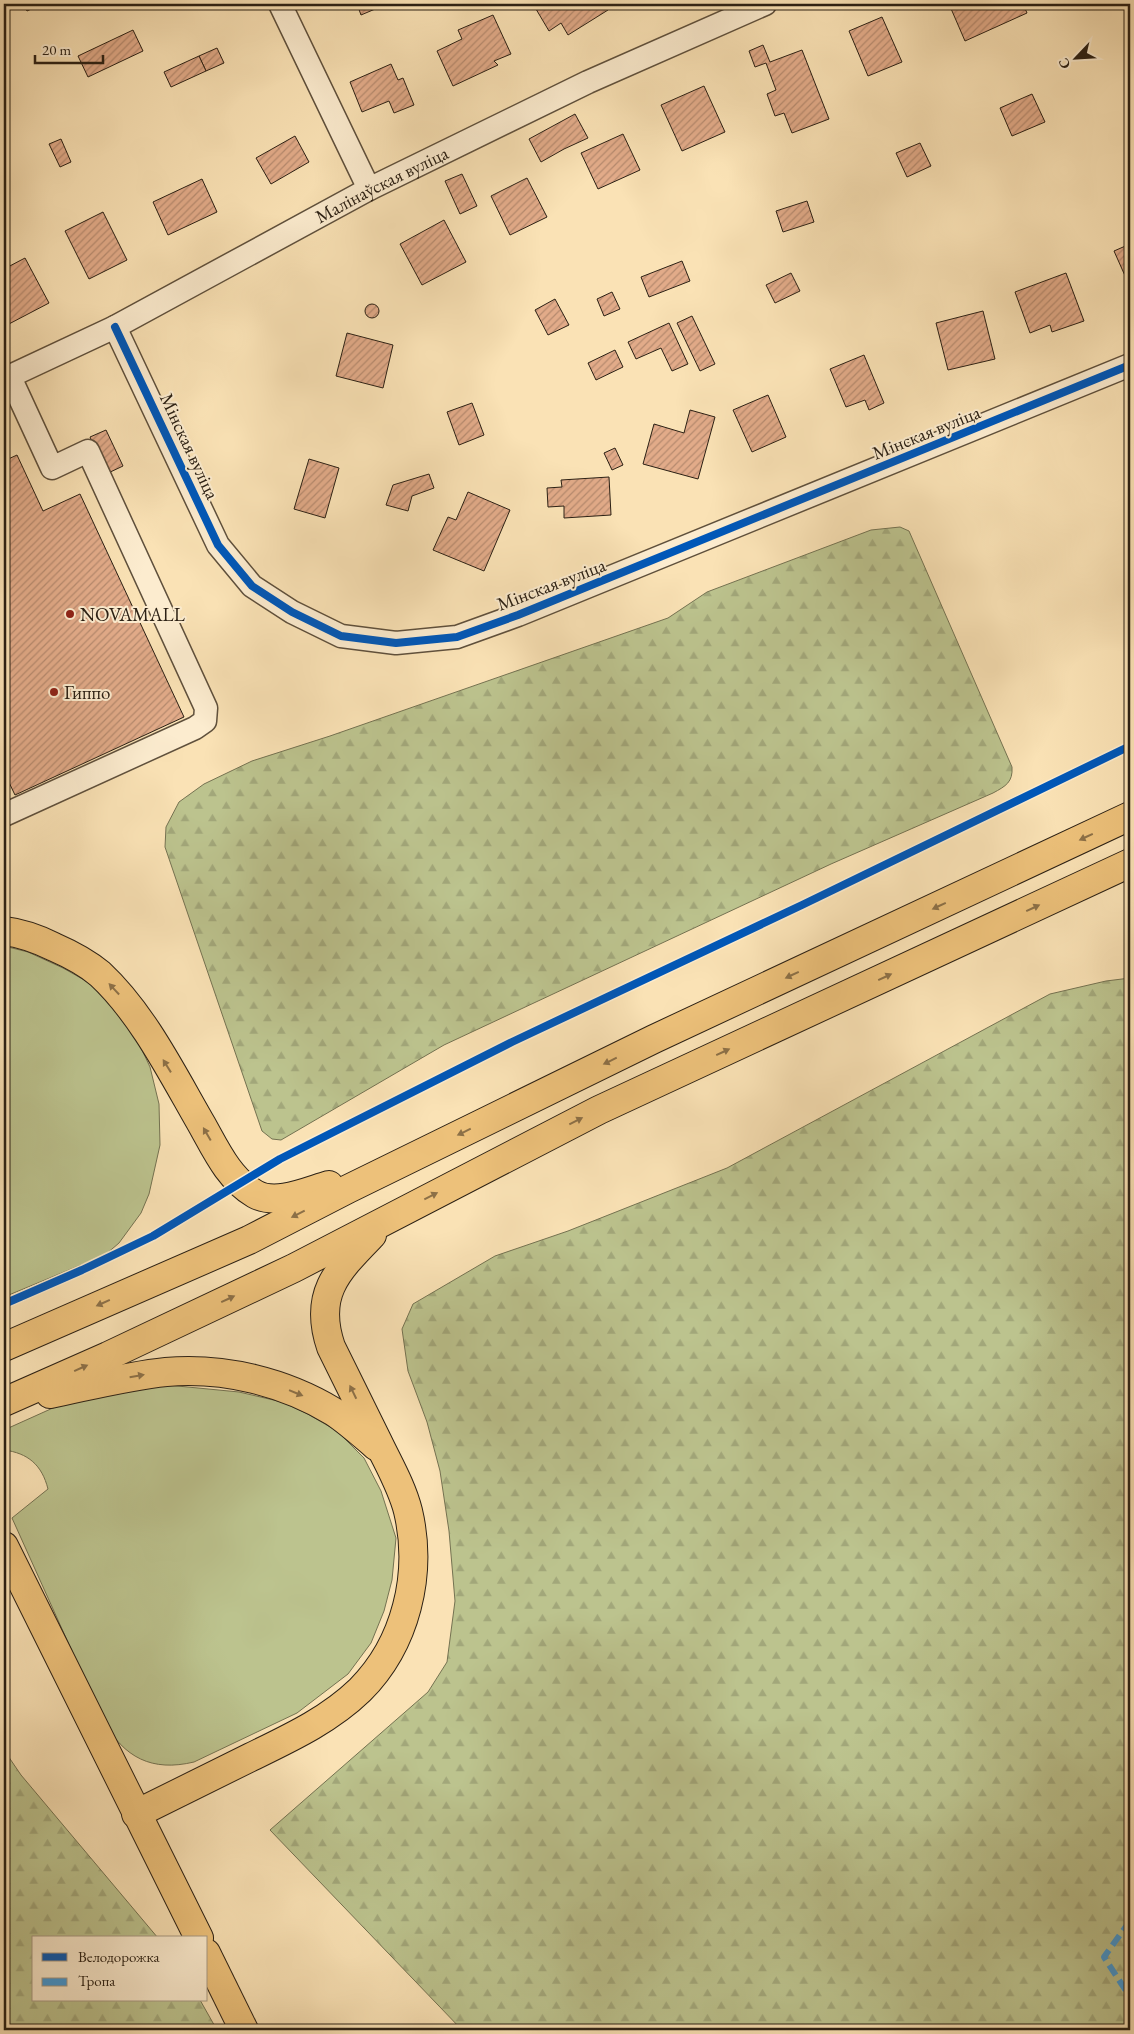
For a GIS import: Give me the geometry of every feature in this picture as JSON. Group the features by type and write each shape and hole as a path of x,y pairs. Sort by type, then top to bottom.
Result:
{"main road":[{"path":"4,1347 249,1240 404,1161 654,1039 1130,816"},
{"path":"4,1403 294,1268 599,1110 1130,863"},
{"path":"4,931 38,939 70,954 99,973 124,1000 143,1028 168,1067 224,1165 256,1194 273,1199 296,1194 404,1161"},
{"path":"136,1814 298,1734 331,1714 360,1689 381,1664 396,1638 406,1609 413,1574 413,1542 408,1510 397,1480 331,1347 325,1331 324,1314 326,1297 332,1281 341,1267 388,1218"},
{"path":"4,1403 138,1376 168,1372 226,1374 254,1379 310,1399 335,1413 383,1451"},
{"path":"6,1550 198,1936"},
{"path":"208,1957 244,2030"}],"street":[{"path":"280,4 369,190"},
{"name":"Малінаўская вуліца","path":"7,378 116,327 369,190 588,82 765,4"},
{"name":"Мінская вуліца","path":"116,327 218,545 252,586 292,612 342,636 396,643 457,637 518,615 1130,365"},
{"path":"4,815 195,728 204,721 206,708 88,451 52,468 7,378"}],"green space":[{"path":"900,527 909,531 1012,767 1010,780 1005,786 831,864 444,1045 281,1140 272,1139 262,1131 165,847 166,827 179,802 204,784 252,761 330,736 668,618 707,592 871,530"},
{"path":"4,946 28,952 63,968 86,981 107,998 134,1033 150,1067 159,1104 160,1145 149,1194 141,1213 119,1243 105,1255 4,1297"},
{"path":"1130,978 1130,2030 462,2030 270,1830 428,1692 447,1662 455,1601 449,1531 440,1471 427,1422 408,1371 402,1329 413,1304 495,1256 568,1231 727,1168 1050,994 1106,981"},
{"path":"167,1385 239,1392 282,1402 337,1431 364,1458 381,1491 396,1538 392,1580 384,1611 371,1643 348,1674 297,1713 194,1762 179,1765 152,1763 130,1753 111,1733 103,1720 12,1518 48,1489 42,1473 33,1462 20,1454 4,1450 4,1430 84,1394"},
{"path":"4,1750 21,1775 156,1936 32,1936 32,2002 201,2002 217,2030 4,2030"}],"building":[{"path":"23,4 42,4 27,11"},
{"path":"357,4 387,4 361,15"},
{"path":"533,4 604,4 608,10 568,35 561,23 549,31"},
{"path":"949,4 1023,4 1027,13 965,41"},
{"path":"493,15 511,54 494,61 498,65 453,86 437,51 462,39 458,30"},
{"path":"882,17 902,62 868,76 849,31"},
{"path":"133,30 143,51 88,77 78,56"},
{"path":"763,45 770,62 802,50 829,119 792,133 784,113 775,116 767,94 776,90 766,63 755,67 749,51"},
{"path":"217,48 224,63 206,71 199,56"},
{"path":"199,56 206,71 171,87 164,72"},
{"path":"391,64 398,80 403,78 414,105 394,113 389,101 362,112 350,82"},
{"path":"704,86 725,132 682,151 661,105"},
{"path":"1032,94 1045,122 1012,136 1000,108"},
{"path":"575,114 588,138 541,162 529,139"},
{"path":"623,134 640,170 598,189 581,153"},
{"path":"295,136 309,162 271,184 256,158"},
{"path":"61,139 71,162 60,167 49,144"},
{"path":"920,143 931,166 907,177 896,153"},
{"path":"462,174 477,206 460,214 445,181"},
{"path":"527,178 547,217 510,235 491,196"},
{"path":"202,179 217,212 168,235 153,202"},
{"path":"807,201 814,222 783,232 776,211"},
{"path":"103,212 127,260 89,279 65,231"},
{"path":"444,220 466,262 422,285 400,244"},
{"path":"1130,244 1130,287 1114,251"},
{"path":"25,258 49,303 7,325 4,318 4,269"},
{"path":"682,261 690,281 649,297 641,277"},
{"path":"791,273 800,291 775,303 766,285"},
{"path":"1066,273 1084,321 1052,332 1050,325 1030,333 1015,292"},
{"path":"612,292 620,309 604,316 597,299"},
{"path":"555,299 569,325 548,335 535,310"},
{"path":"369,304 375,304 379,311 375,318 369,318 365,314 365,308"},
{"path":"983,311 995,359 948,370 936,323"},
{"path":"692,316 715,364 700,371 677,323"},
{"path":"669,323 688,364 672,371 661,348 636,359 628,342"},
{"path":"347,333 393,345 383,388 336,376"},
{"path":"615,350 623,367 596,380 588,363"},
{"path":"864,355 884,403 869,410 865,400 846,407 830,369"},
{"path":"768,395 786,437 752,452 733,410"},
{"path":"472,403 484,435 459,445 447,412"},
{"path":"690,410 715,417 698,479 643,464 654,424 684,433"},
{"path":"106,430 123,466 106,474 90,437"},
{"path":"615,448 623,465 612,470 604,453"},
{"name":"NOVAMALL","path":"17,455 43,511 80,494 184,717 15,795 4,772 4,461"},
{"path":"309,459 339,468 325,518 294,509"},
{"path":"429,474 434,488 412,496 408,511 386,505 393,485"},
{"path":"609,477 611,515 564,518 564,506 548,507 547,488 562,487 561,480"},
{"path":"468,492 510,510 484,571 433,550 448,517 456,520"}],"marked path":[{"path":"1130,1921 1104,1957 1130,1997"}],"cycle path":[{"path":"115,327 218,545 252,586 292,612 341,636 396,643 457,637 518,615 1130,365"},
{"path":"4,1304 153,1236 280,1159 512,1042 802,905 1130,746"}],"place":[{"name":"NOVAMALL","path":"70,614"},
{"name":"Гиппо","path":"54,692"}]}
